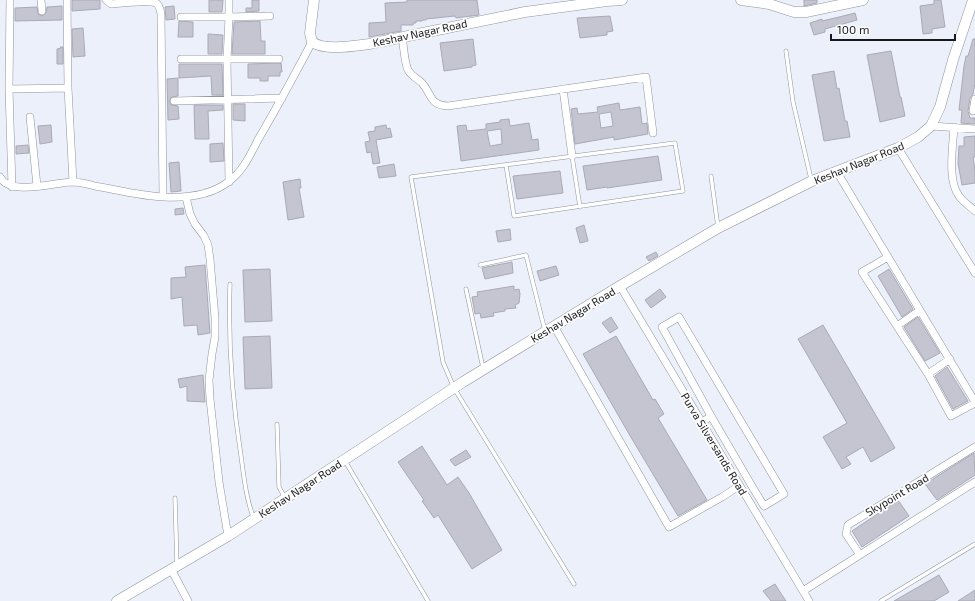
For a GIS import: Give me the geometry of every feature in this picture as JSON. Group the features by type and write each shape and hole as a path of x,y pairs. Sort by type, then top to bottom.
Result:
{"street":[{"path":"10,0 9,89 12,187"},
{"path":"41,0 42,11"},
{"path":"67,0 68,88 73,182"},
{"path":"106,0 111,4 146,1 156,3 160,6 163,197"},
{"path":"229,0 227,60 229,182"},
{"path":"0,177 2,182 12,187 21,188 73,182 163,197 203,195 229,182 242,167 312,42 310,33 314,0"},
{"name":"Keshav Nagar Road","path":"312,42 317,45 347,46 368,44 525,12 585,2 622,0"},
{"path":"741,0 785,5 794,12 806,12 832,3 864,0"},
{"name":"Keshav Nagar Road","path":"117,601 228,536 484,369 718,228 812,182 898,148 918,137 931,126 940,107 953,60 973,0"},
{"path":"181,17 270,16"},
{"path":"402,37 408,69 412,76 421,83 433,102 439,106 448,106 646,77 654,133"},
{"path":"181,59 279,59"},
{"path":"9,89 68,88"},
{"path":"563,89 572,156"},
{"path":"174,101 282,98"},
{"path":"973,111 975,99"},
{"path":"30,117 37,186"},
{"path":"931,126 975,129"},
{"path":"954,128 952,177 955,190 959,197 975,211"},
{"path":"898,148 975,273"},
{"path":"837,172 888,256 975,402 951,416 928,374 862,272 888,256"},
{"path":"186,197 190,214 204,236 208,246 210,259 216,318 216,337 211,360 209,380 210,399 219,482 228,536"},
{"name":"Purva Silversands Road","path":"620,286 809,601"},
{"path":"897,326 920,310"},
{"path":"679,317 784,494 764,506 712,416 662,328 679,317"},
{"path":"549,329 669,527 739,486"},
{"path":"928,374 950,360"},
{"path":"701,423 712,416"},
{"name":"Skypoint Road","path":"860,555 846,534 848,525 975,447"},
{"path":"803,591 975,482"},
{"path":"174,568 188,601"}],"lane":[{"path":"786,51 794,102 812,182"},
{"path":"506,165 514,216 683,191 676,143 411,177 443,362 454,388 574,584"},
{"path":"572,156 580,207"},
{"path":"710,176 718,228"},
{"path":"480,265 526,255 549,329"},
{"path":"230,284 229,326 232,378 247,496 254,519"},
{"path":"466,289 484,369"},
{"path":"277,424 279,487 286,499"},
{"path":"344,460 428,601"},
{"path":"174,568 175,498"},
{"path":"881,601 975,544"}],"building":[{"path":"72,0 100,0 100,9 72,11"},
{"path":"209,0 223,0 222,12 209,12"},
{"path":"252,0 259,0 259,11 246,12 246,8 252,8"},
{"path":"407,0 477,0 479,15 456,18 455,16 416,21 413,25 401,25 401,31 369,37 369,23 386,22 385,3 407,2"},
{"path":"804,0 817,0 817,3 804,6"},
{"path":"934,0 941,0 945,27 932,29 932,33 923,34 920,6 934,4"},
{"path":"62,6 62,20 15,21 15,8 37,7 38,14 42,16 46,13 47,7"},
{"path":"174,6 175,19 166,20 165,7"},
{"path":"855,13 857,20 825,29 825,32 814,35 810,23 822,19 822,21"},
{"path":"610,16 613,31 607,32 607,35 580,38 577,18"},
{"path":"179,21 193,22 193,37 178,37"},
{"path":"260,21 261,41 265,41 265,54 232,54 234,22"},
{"path":"83,28 85,56 73,57 72,29"},
{"path":"208,34 223,35 222,54 208,54"},
{"path":"473,39 476,65 472,67 444,71 440,43"},
{"path":"973,39 975,39 975,83 973,94 970,98 968,111 970,118 975,118 975,124 961,123 962,110 959,110 964,66 966,56 968,56"},
{"path":"60,47 63,47 63,64 57,64 57,49 61,48"},
{"path":"891,51 905,116 880,122 867,55"},
{"path":"281,63 282,72 280,72 280,76 268,76 268,81 260,81 260,78 248,78 248,64"},
{"path":"179,64 222,64 223,95 212,95 211,76 179,78"},
{"path":"834,71 837,89 839,88 845,121 847,121 850,137 824,141 812,75"},
{"path":"178,78 178,96 172,97 169,101 171,105 178,106 179,119 168,120 167,79"},
{"path":"619,103 620,110 640,107 642,124 647,123 648,134 614,140 614,137 575,144 571,109 577,108 578,114 598,112 597,107","holes":["611,112 613,126 601,128 599,114"]},
{"path":"233,104 245,104 245,121 233,120"},
{"path":"194,105 223,105 223,110 208,111 209,139 195,139"},
{"path":"509,119 510,126 529,123 532,140 538,139 539,150 461,161 457,126 466,125 467,131 486,129 486,124 500,122 500,120","holes":["501,129 502,144 490,146 487,131"]},
{"path":"51,125 52,142 40,144 38,126"},
{"path":"386,125 387,129 390,128 392,137 376,140 380,163 373,164 371,152 367,153 365,142 370,141 368,132 375,131 375,127"},
{"path":"975,136 975,157 973,157 975,183 962,185 958,163 959,146 964,146 964,137"},
{"path":"223,143 224,161 210,162 210,144"},
{"path":"28,145 29,153 16,154 16,146"},
{"path":"658,156 662,180 587,190 583,166"},
{"path":"179,162 181,191 171,192 169,163"},
{"path":"394,164 396,176 379,178 377,167"},
{"path":"560,171 563,193 517,199 513,176"},
{"path":"300,179 301,188 299,188 304,217 288,220 283,182"},
{"path":"183,208 184,214 175,215 175,209"},
{"path":"584,225 588,241 580,243 576,228"},
{"path":"510,229 511,240 498,242 496,231"},
{"path":"656,252 658,256 649,261 646,257"},
{"path":"512,262 513,273 485,279 482,268"},
{"path":"205,265 210,333 198,335 197,325 184,326 182,297 171,299 171,278 186,277 185,267"},
{"path":"556,266 559,275 540,281 537,271"},
{"path":"270,269 272,321 245,322 243,270"},
{"path":"889,269 913,309 902,317 878,276"},
{"path":"514,286 514,290 519,289 520,294 519,303 515,305 516,308 505,309 505,311 493,313 494,316 481,318 480,313 475,314 472,297 478,296 477,292"},
{"path":"660,289 666,297 651,308 645,300"},
{"path":"611,317 618,328 610,333 602,323"},
{"path":"918,317 940,353 925,361 904,327"},
{"path":"823,325 895,448 871,462 863,447 846,457 851,464 842,469 823,437 847,423 798,339"},
{"path":"270,336 272,388 245,389 243,337"},
{"path":"616,336 653,400 655,399 664,414 658,418 707,500 678,516 583,354"},
{"path":"947,367 968,401 953,409 935,376"},
{"path":"203,375 205,402 187,401 187,386 180,388 178,379"},
{"path":"422,446 447,485 458,477 502,550 472,569 438,515 434,518 422,501 424,500 398,462"},
{"path":"466,450 471,457 455,466 450,460"},
{"path":"974,453 975,475 937,500 925,484"},
{"path":"898,500 909,516 862,547 852,531"},
{"path":"939,575 949,592 934,601 894,601"},
{"path":"775,584 786,601 771,601 763,591"},
{"path":"975,590 975,601 958,601"}]}
